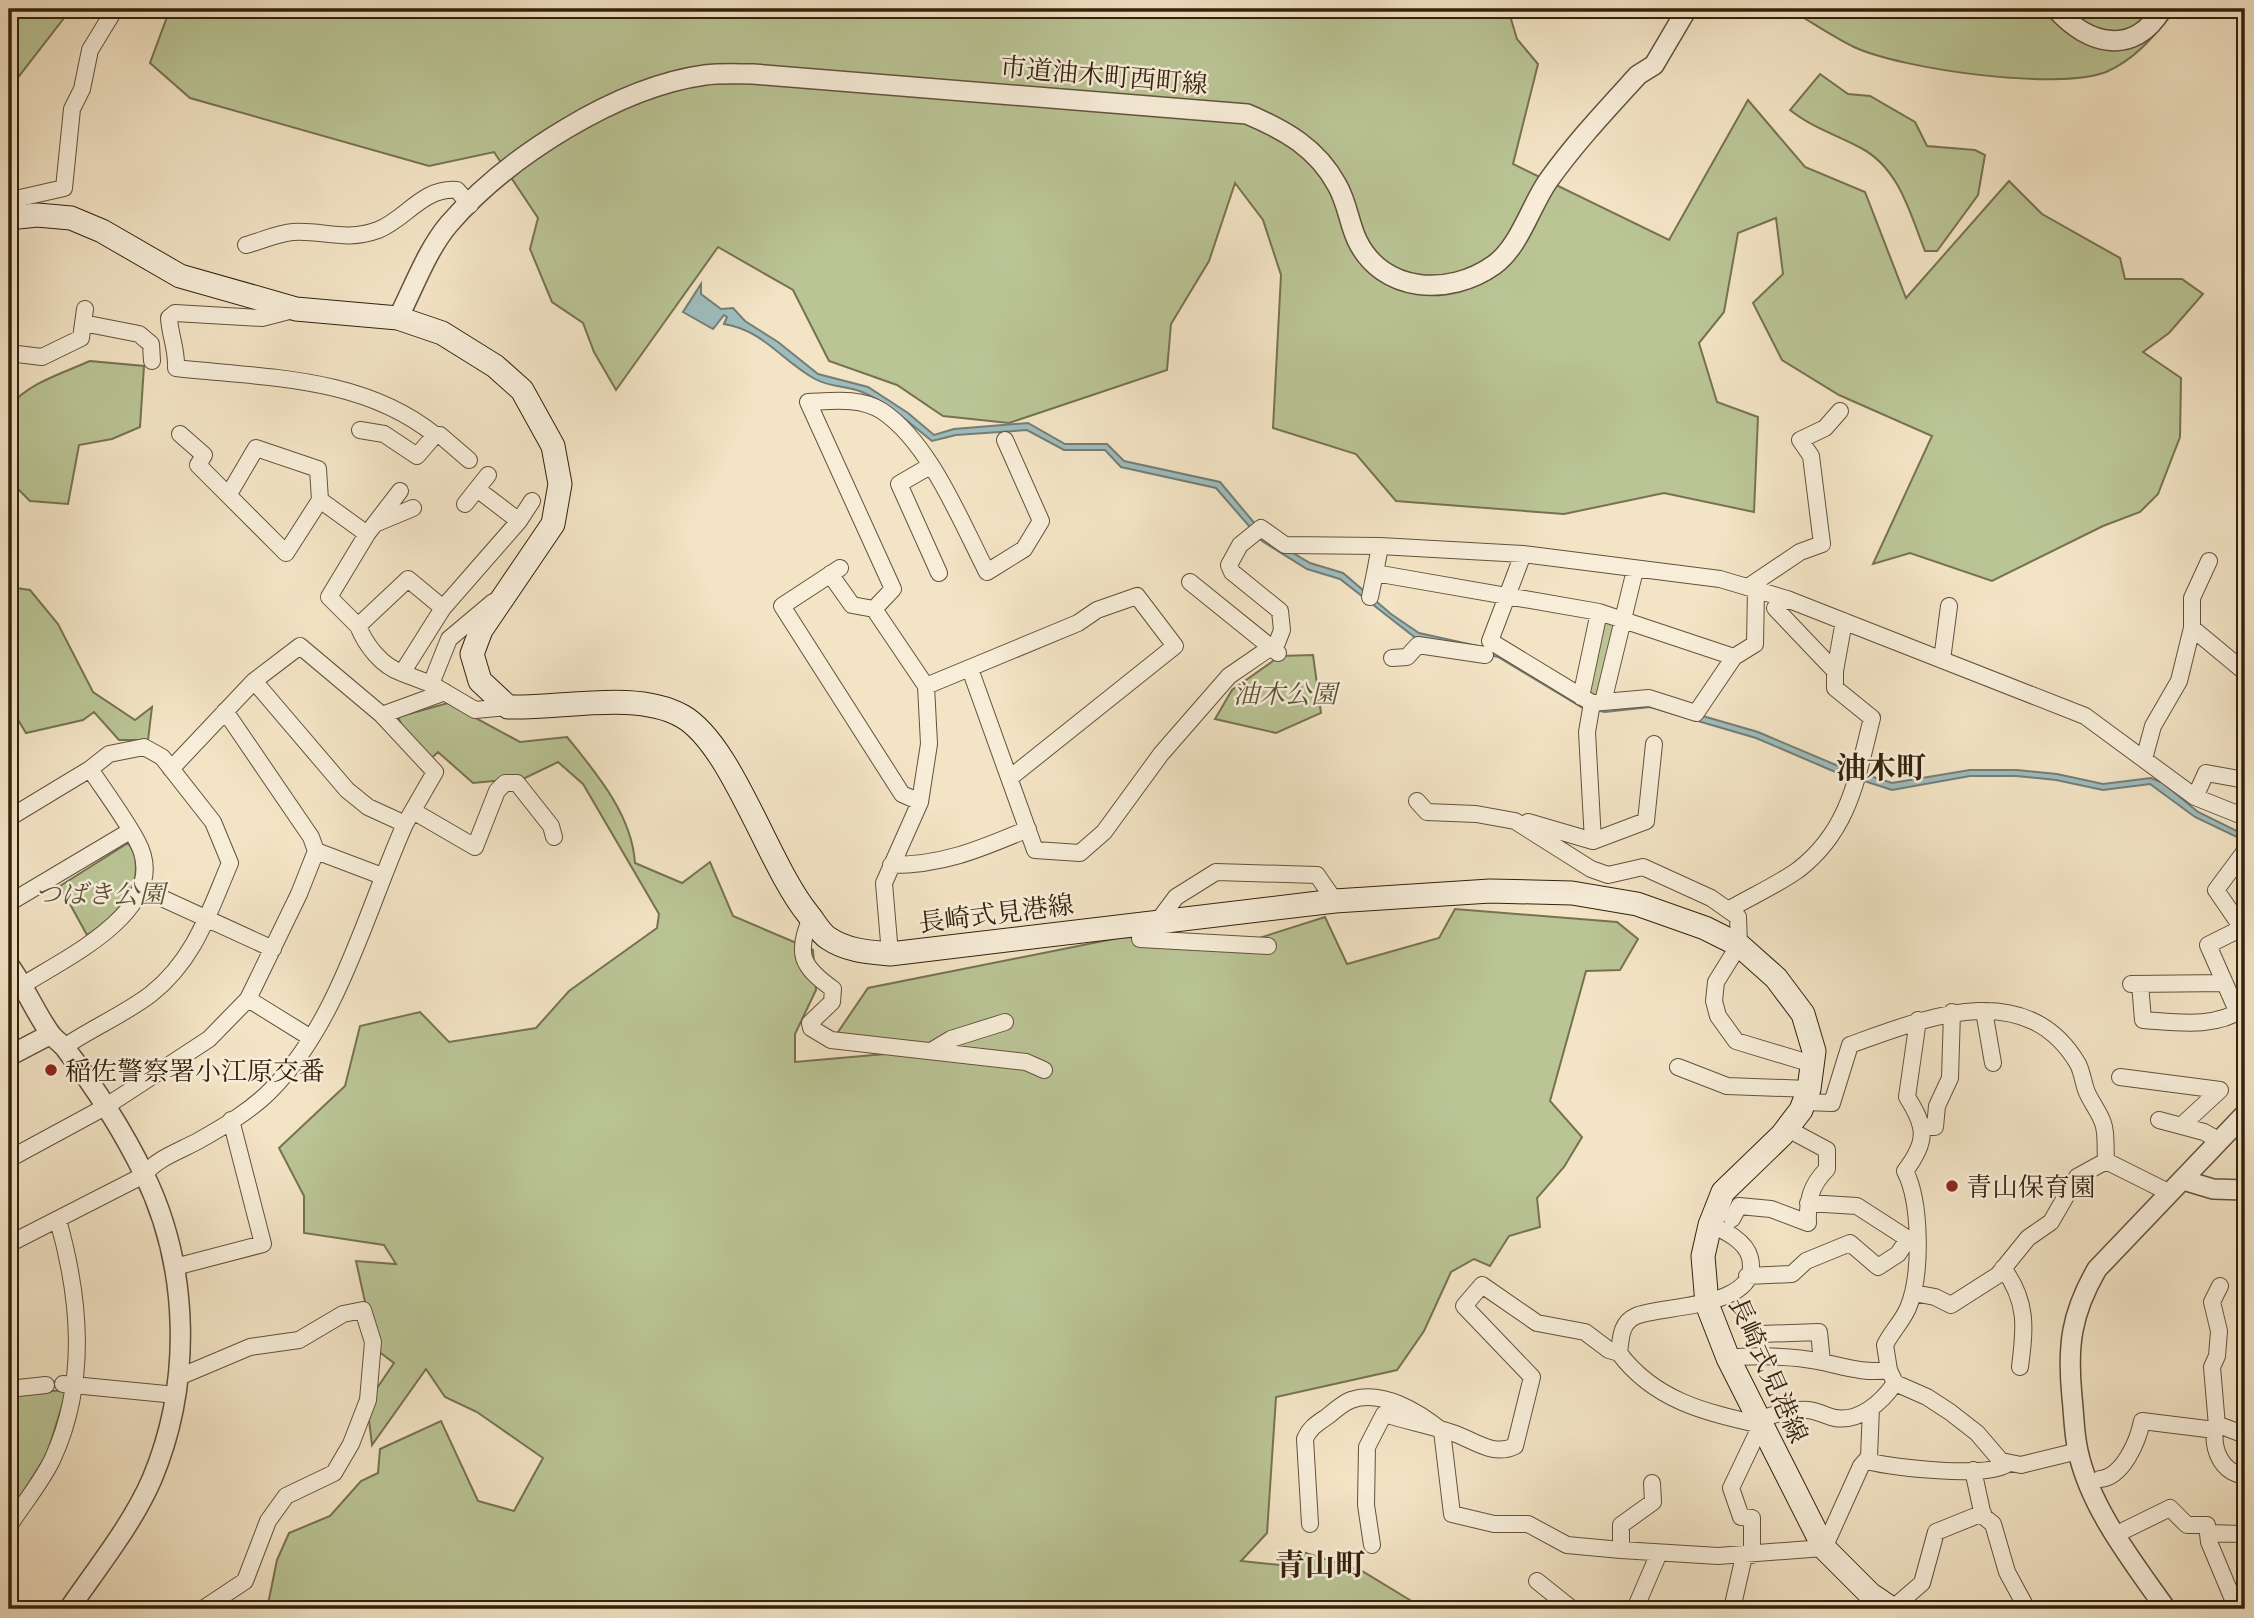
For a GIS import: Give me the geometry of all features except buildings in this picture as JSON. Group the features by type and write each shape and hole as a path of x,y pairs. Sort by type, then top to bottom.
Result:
{"main road":[{"path":"14,207 71,218 102,231 180,276 296,309 398,317 442,333 495,366 522,390 553,446 560,484 553,524 481,629 472,654 480,681 508,707"},
{"name":"長崎式見港線","path":"508,707 646,703 683,717 706,738 723,762 794,896 827,938 857,951 890,954 1335,901 1490,891 1573,893 1637,904 1705,928 1739,945 1776,978 1803,1014 1814,1051 1807,1095 1786,1128 1723,1192 1721,1222 1703,1256 1707,1304 1728,1358 1824,1548 1870,1594 1892,1609"}],"street":[{"path":"14,207 64,188 72,108 82,89 90,50 115,9"},
{"name":"市道油木町西町線","path":"398,317 420,271 449,225 530,154 578,122 621,101 667,84 705,75 753,74 1204,108 1247,114 1285,130 1316,155 1338,186 1357,239 1370,261 1396,279 1420,286 1451,285 1472,278 1496,264 1513,245 1548,181 1638,75 1654,65 1687,9"},
{"path":"2056,9 2069,23 2092,38 2118,41 2140,34 2162,9"},
{"path":"246,245 292,232 340,238 380,229 433,192 445,189 457,190 470,205"},
{"path":"296,309 261,318 175,313 169,318 170,330 177,346 176,368 332,386 394,408 435,435 440,435 469,460"},
{"path":"9,353 42,357 51,353 80,338 84,316 139,334 150,344 152,361"},
{"path":"874,609 893,589 808,402 850,400 881,411 909,438 930,466 987,572 1024,550 1041,521 1005,440"},
{"path":"1752,588 1800,552 1822,544 1811,456 1800,440 1825,428 1840,411"},
{"path":"360,430 384,434 417,456 435,435"},
{"path":"180,434 204,455 198,465 286,553 320,500 318,469 256,448 229,494"},
{"path":"930,466 899,484 939,573"},
{"path":"465,504 488,475"},
{"path":"477,489 519,521"},
{"path":"400,491 371,529 328,597 358,626 363,638 388,668 438,688 475,710 508,707"},
{"path":"320,500 371,529"},
{"path":"402,673 443,608 519,521 532,501"},
{"path":"371,529 413,508"},
{"path":"970,669 1035,850 1080,853 1093,844 1161,754 1229,676 1276,652 1283,630 1280,611 1232,572 1230,558 1240,545 1261,528 1285,545 1380,546 1523,554 1720,579 1787,599 2084,716 2195,797 2245,817"},
{"path":"1370,597 1380,546"},
{"path":"1487,655 1523,554"},
{"path":"2144,759 2153,726 2179,681 2192,628 2192,598 2209,561"},
{"path":"1592,701 1621,617 1628,605 1635,570"},
{"path":"890,954 884,883 920,802 929,744 926,686 874,609 852,605 835,571 782,606 902,794 920,802"},
{"path":"1375,573 1621,617 1734,657"},
{"path":"358,626 408,579 443,608"},
{"path":"1190,582 1276,652"},
{"path":"1392,658 1407,657 1418,645 1487,655 1592,701 1649,698 1696,713 1734,657 1755,644 1752,588"},
{"path":"438,688 449,639 508,589"},
{"path":"926,686 1078,623 1097,610 1137,596 1175,646 1011,777"},
{"path":"1787,599 1775,608 1835,671"},
{"path":"1942,660 1948,606"},
{"path":"1593,841 1587,732 1599,612"},
{"path":"1727,910 1797,871 1822,848 1844,818 1872,718 1835,688 1835,671 1844,621"},
{"path":"2192,628 2245,672"},
{"path":"9,1244 144,1175 151,1166 231,1119 271,1091 311,1038 354,950 382,876 409,817 435,772 382,715 300,646 254,681 171,769"},
{"path":"254,681 347,790 368,807 409,817 475,847 497,790 505,783 517,782 551,826 555,837"},
{"path":"382,715 438,688"},
{"path":"9,1159 105,1108 209,1039 248,999 273,948 316,851 311,837 225,711"},
{"path":"1417,801 1427,812 1476,814 1539,824 1593,841 1646,821 1654,744"},
{"path":"9,818 90,769 109,754 144,747 162,757 213,822 230,863 209,920 192,949 173,973 149,995 57,1040 9,1056"},
{"path":"23,985 115,926 142,889 143,859 130,831 90,769"},
{"path":"2195,797 2206,773 2245,780"},
{"path":"1515,821 1591,869 1608,875 1643,867 1711,898 1738,917 1739,945 1716,982 1714,1001 1726,1031 1736,1041 1812,1064"},
{"path":"891,865 937,862 967,854 1028,829"},
{"path":"9,903 130,831"},
{"path":"316,851 382,876"},
{"path":"2225,983 2135,984 2143,1020 2200,1023 2242,1010 2225,983 2208,945 2242,928 2216,890 2245,851"},
{"path":"1268,946 1140,939 1149,922 1176,897 1216,872 1317,875 1335,901"},
{"path":"142,889 273,948"},
{"path":"811,918 802,939 802,955 812,974 833,989 832,1002 810,1023 811,1028 831,1040 1026,1062 1044,1070"},
{"path":"9,965 105,1108 144,1175 166,1231 175,1267 177,1386 173,1417 151,1479 69,1609"},
{"path":"248,999 311,1038"},
{"path":"1984,1011 1993,1063"},
{"path":"1921,1126 1935,1127 1937,1106 1950,1077 1952,1012"},
{"path":"1678,1067 1727,1086 1807,1095 1832,1103 1850,1045 1918,1020 1952,1012 2010,1013 2040,1024 2059,1038 2079,1066 2088,1093 2103,1123 2106,1161"},
{"path":"1310,1524 1306,1438 1309,1429 1349,1400 1366,1397 1393,1402 1422,1414 1442,1431 1452,1514 1494,1524 1528,1524 1567,1545 1621,1550 1748,1555 1824,1548 1869,1458 1871,1408 1892,1376 1885,1345 1904,1318 1914,1293 1912,1186 1905,1171 1918,1154 1921,1126 1917,1108 1907,1097 1918,1020"},
{"path":"931,1051 951,1039 1005,1022"},
{"path":"2120,1077 2220,1090 2181,1126"},
{"path":"2166,1609 2114,1532 2088,1484 2078,1451 2069,1368 2070,1334 2082,1295 2097,1269 2245,1114"},
{"path":"175,1267 263,1244 231,1119"},
{"path":"2159,1120 2204,1132 2220,1141"},
{"path":"1619,1353 1623,1328 1635,1317 1707,1304 1737,1289 1747,1276 1750,1258 1721,1222 1740,1206 1771,1209 1808,1223 1808,1203 1815,1182 1828,1169 1827,1150 1786,1128"},
{"path":"1914,1293 1935,1297 1951,1305 1993,1278 2028,1238 2051,1222 2077,1177 2106,1161 2176,1186 2245,1190"},
{"path":"1808,1203 1857,1206 1913,1242"},
{"path":"9,1526 53,1458 78,1344 73,1273 58,1220"},
{"path":"1747,1276 1792,1274 1807,1261 1850,1243 1878,1267 1913,1242"},
{"path":"2003,1268 2016,1286 2026,1325 2020,1367"},
{"path":"1372,1545 1366,1505 1367,1447 1384,1414 1453,1433 1477,1445 1506,1451 1515,1446 1532,1377 1464,1306 1482,1285 1537,1323 1585,1332 1609,1350 1619,1353 1649,1386 1717,1415 1760,1422 1798,1410 1843,1418 1871,1408"},
{"path":"2220,1286 2212,1301 2219,1331 2217,1356 2212,1367 2216,1428 2214,1443 2222,1464 2236,1475 2245,1476"},
{"path":"69,1384 177,1386 250,1347 299,1340 343,1314 363,1310 373,1342 368,1400 351,1444 334,1473 286,1496 268,1521 245,1581 203,1609"},
{"path":"1761,1334 1819,1332 1822,1362"},
{"path":"1728,1358 1743,1356 1822,1362 1892,1376 1950,1412 1984,1440 1995,1456 2007,1464"},
{"path":"9,1389 46,1385"},
{"path":"2100,1479 2106,1478 2122,1464 2139,1436 2142,1421 2216,1428 2245,1435"},
{"path":"1732,1609 1748,1555 1752,1518 1741,1517 1731,1488 1760,1422"},
{"path":"1866,1461 1922,1470 1973,1470 2044,1461 2078,1451"},
{"path":"1973,1470 1983,1513 1993,1524 2007,1572 2027,1609"},
{"path":"1621,1550 1621,1525 1653,1502 1652,1483"},
{"path":"2125,1530 2170,1508 2187,1525 2207,1525 2209,1542 2237,1609"},
{"path":"1892,1609 1922,1584 1936,1532 1983,1513"},
{"path":"2210,1533 2241,1534 2245,1528"},
{"path":"1635,1609 1659,1553"},
{"path":"1537,1581 1572,1609"},
{"path":"9,1604 14,1609"}],"green space":[{"path":"9,9 71,9 9,89"},
{"path":"170,9 1508,9 1517,39 1538,64 1513,164 1669,240 1748,100 1805,167 1865,192 1906,298 2009,181 2042,214 2120,258 2125,279 2182,279 2203,294 2169,333 2143,352 2181,378 2180,437 2158,494 2140,512 2103,526 1992,581 1910,553 1873,564 1932,436 1839,395 1782,360 1753,303 1783,274 1776,218 1738,233 1724,312 1699,343 1717,402 1758,417 1754,512 1664,493 1564,514 1396,501 1356,454 1273,428 1281,275 1263,220 1235,183 1209,261 1171,324 1167,370 1009,423 943,416 897,385 829,361 793,290 718,247 616,390 594,352 583,323 552,302 530,249 538,218 494,152 429,166 190,98 150,63"},
{"path":"1789,9 2176,9 2145,45 2117,67 2083,77 2053,79 1979,75 1906,63 1845,43"},
{"path":"1820,74 1848,94 1870,96 1915,122 1927,146 1975,150 1985,155 1978,195 1937,251 1925,251 1902,194 1885,168 1874,157 1790,110"},
{"path":"90,361 144,366 140,427 112,439 79,445 68,504 30,501 9,480 9,407 36,385"},
{"path":"9,587 30,590 58,624 93,692 135,720 152,707 148,740 119,740 94,712 83,720 26,733 9,705"},
{"path":"1603,620 1616,623 1598,698 1587,694"},
{"name":"油木公園","path":"1313,655 1321,713 1276,733 1215,719 1232,690 1280,656"},
{"path":"448,703 520,742 567,737 601,780 620,812 632,845 635,863 682,883 710,862 733,916 813,950 816,990 795,1034 795,1062 885,1054 838,1032 868,988 1123,937 1253,940 1325,917 1347,964 1439,938 1455,909 1617,922 1638,939 1620,970 1586,971 1550,1101 1582,1137 1564,1167 1537,1198 1540,1227 1509,1236 1490,1266 1474,1259 1451,1272 1424,1331 1397,1370 1276,1397 1267,1533 1241,1561 1280,1565 1303,1552 1362,1571 1418,1605 1418,1609 261,1609 268,1604 277,1560 289,1533 330,1516 361,1481 378,1473 380,1449 441,1421 478,1501 514,1511 543,1458 477,1412 445,1397 426,1369 372,1445 367,1403 394,1363 366,1342 371,1329 356,1261 396,1264 384,1245 304,1233 304,1196 279,1148 345,1086 360,1026 420,1012 449,1042 536,1028 569,991 657,928 659,914 583,784 558,762 525,778 473,783 438,752 421,768 398,717"},
{"name":"つばき公園","path":"128,843 136,866 128,900 116,916 87,935 60,886"},
{"path":"67,1390 47,1454 17,1502 9,1497 9,1394"}],"water":[{"path":"701,284 701,294 721,309 733,308 745,321 778,342 818,374 868,387 908,413 934,435 954,429 1028,423 1065,444 1107,444 1124,461 1220,482 1266,537 1310,563 1343,573 1391,614 1419,633 1500,651 1585,703 1651,701 1758,732 1836,765 1892,783 1970,770 2017,770 2057,774 2103,784 2151,778 2163,783 2198,812 2245,835 2245,841 2195,817 2150,784 2103,790 2056,780 2016,776 1970,776 1892,790 1833,771 1756,738 1650,707 1605,712 1583,708 1498,657 1417,639 1340,579 1307,569 1262,541 1216,488 1121,467 1105,450 1064,450 1027,430 956,435 932,441 872,397 856,390 826,384 803,372 761,339 738,327 724,324 727,317 724,315 713,329 683,312"}],"place":[{"name":"稲佐警察署小江原交番","path":"51,1070"},
{"name":"青山保育園","path":"1952,1186"}],"district":[{"name":"油木町","path":"1881,767"},
{"name":"青山町","path":"1320,1564"}]}
